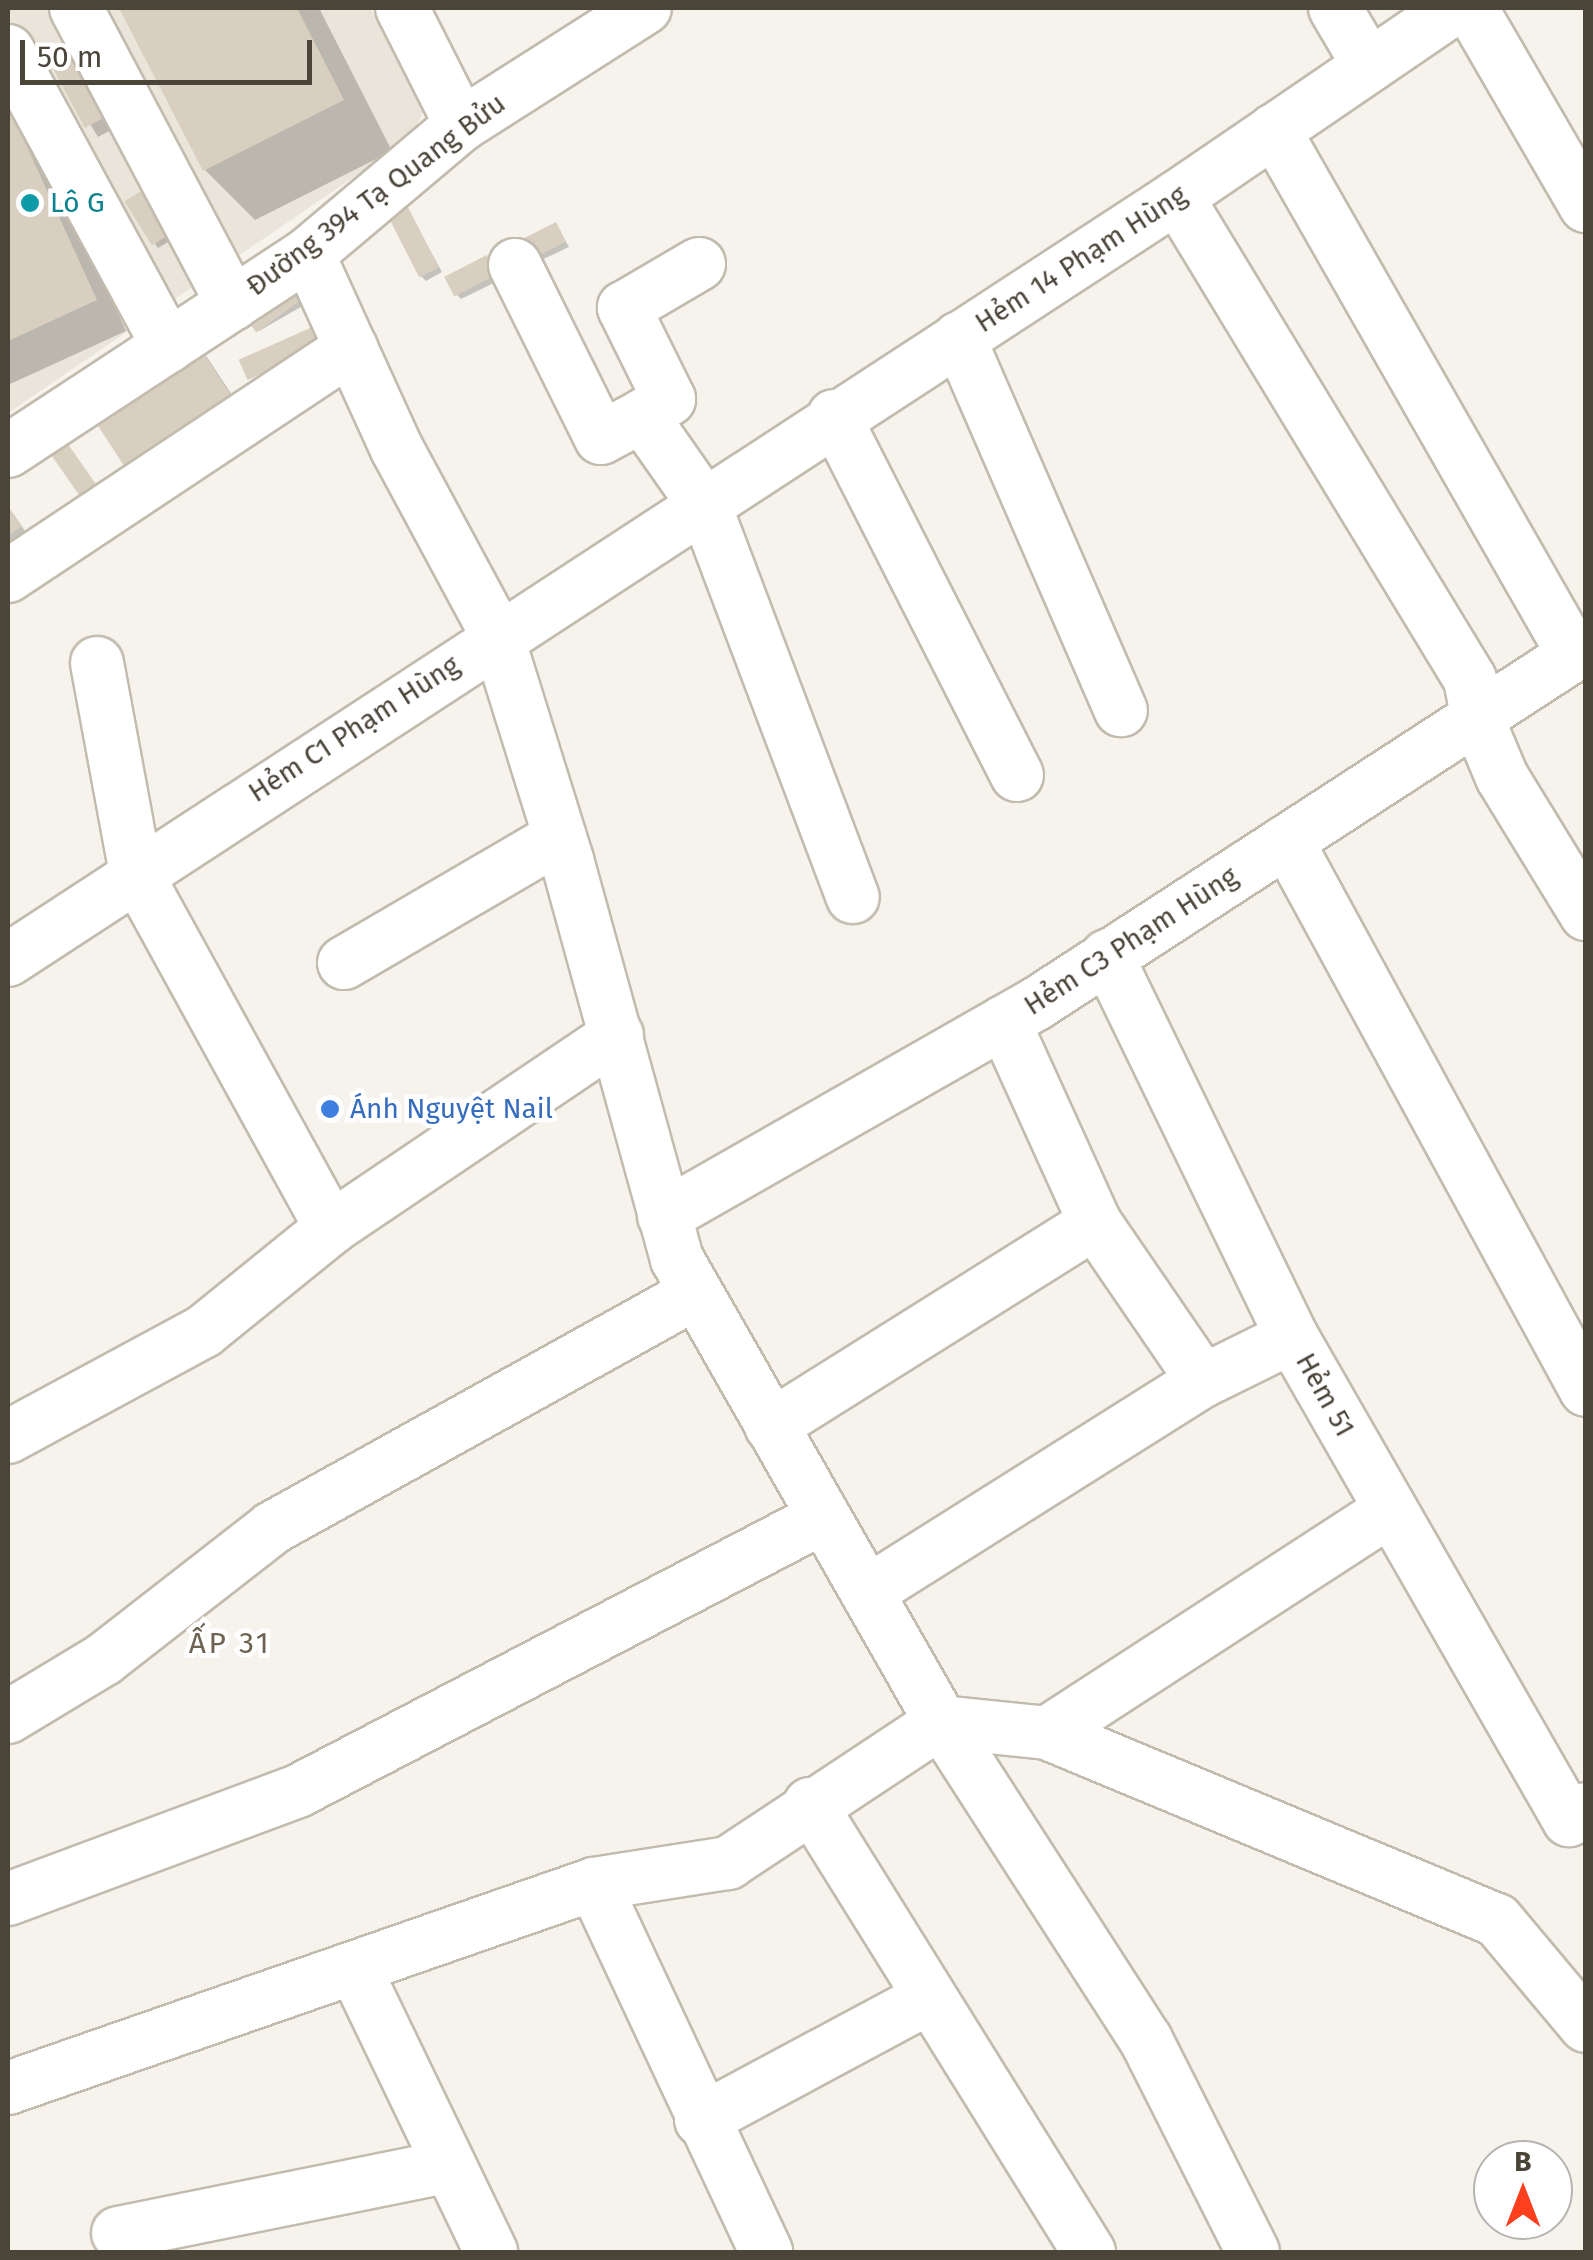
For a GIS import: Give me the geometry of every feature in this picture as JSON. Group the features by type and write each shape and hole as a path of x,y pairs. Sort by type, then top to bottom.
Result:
{"street":[{"path":"76,8 233,304"},
{"path":"402,8 461,125"},
{"name":"Đường 394 Tạ Quang Bửu","path":"8,451 308,254 461,125 645,8"},
{"path":"1336,8 1369,66"},
{"name":"Hẻm 14 Phạm Hùng","path":"705,506 834,416 1178,196 1454,8"},
{"path":"1471,8 1586,206"},
{"path":"8,51 168,346"},
{"path":"1274,130 1580,651"},
{"path":"1178,196 1470,680 1478,720 1502,777 1586,914"},
{"path":"308,254 397,449 498,635 617,1034 664,1216 696,1293 941,1722 1146,2040 1253,2252"},
{"path":"516,265 601,438 668,400 624,308 699,264"},
{"path":"959,338 1121,710"},
{"path":"8,576 351,348"},
{"path":"642,416 705,506 852,897"},
{"path":"834,416 1016,775"},
{"name":"Hẻm C1 Phạm Hùng","path":"8,960 498,635 705,506"},
{"name":"Hẻm C3 Phạm Hùng","path":"664,1216 1004,1022 1580,651"},
{"path":"98,663 136,872 332,1228"},
{"path":"344,963 560,837"},
{"path":"1287,841 1586,1390"},
{"name":"Hẻm 51","path":"1107,956 1292,1337 1390,1510 1577,1815"},
{"path":"1004,1022 1096,1222 1203,1381"},
{"path":"8,1438 204,1331 332,1228 617,1034"},
{"path":"771,1426 1096,1222"},
{"path":"8,1717 104,1660 272,1528 696,1293"},
{"path":"869,1591 1203,1381 1292,1337"},
{"path":"1047,1733 1390,1510"},
{"path":"8,1899 298,1791 824,1517"},
{"path":"8,2088 355,1969 604,1906 678,1873 728,1863 810,1804 941,1722 1047,1733 1497,1920 1586,2026"},
{"path":"810,1804 1089,2252"},
{"path":"604,1906 700,2120 766,2252"},
{"path":"355,1969 491,2252"},
{"path":"700,2120 930,1998"},
{"path":"118,2233 223,2233 449,2166"}],"shaded area":[{"path":"8,8 370,8 424,110 411,138 8,413"}],"building":[{"path":"119,8 297,8 344,100 203,171"},
{"path":"81,53 113,113 85,128 53,68"},
{"name":"Lô G","path":"8,105 97,300 8,341"},
{"path":"149,186 177,230 152,245 124,201"},
{"path":"408,207 439,268 419,278 388,217"},
{"path":"556,222 566,242 528,261 518,242"},
{"path":"487,255 497,275 454,296 444,277"},
{"path":"292,283 303,298 256,332 245,317"},
{"path":"319,324 328,344 248,380 239,360"},
{"path":"193,337 233,398 125,468 86,407"},
{"path":"56,427 97,485 80,497 40,438"},
{"path":"8,506 22,526 8,536"}],"place":[{"name":"Lô G","path":"30,203"},
{"name":"Ánh Nguyệt Nail","path":"330,1109"}],"district":[{"name":"ẤP 31","path":"230,1643"}]}
